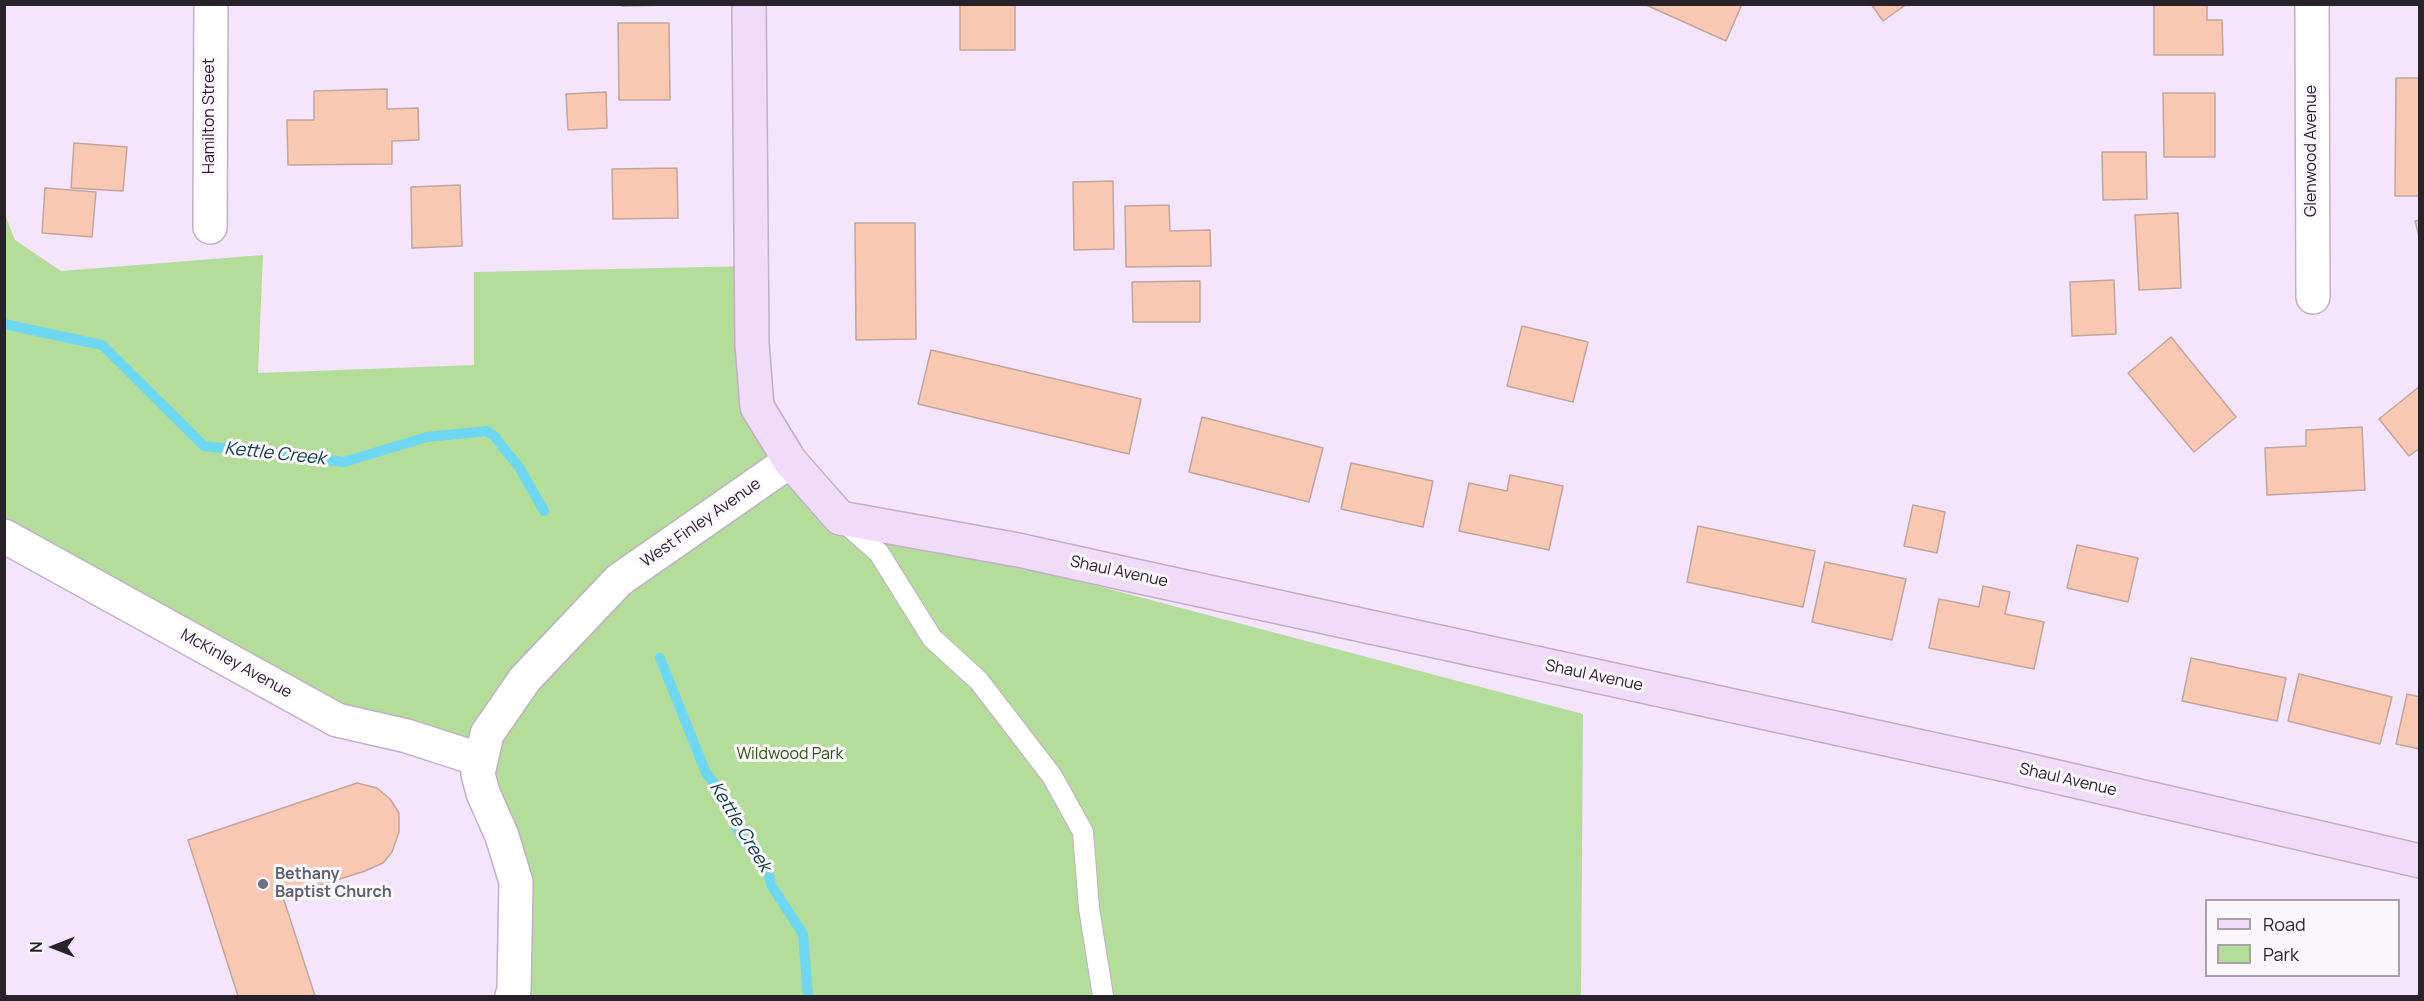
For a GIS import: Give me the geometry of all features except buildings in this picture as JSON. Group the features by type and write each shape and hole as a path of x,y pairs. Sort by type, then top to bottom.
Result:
{"main road":[{"path":"749,4 752,344 757,407 790,461 840,518"},
{"name":"Shaul Avenue","path":"840,518 1017,550 1110,570 2000,764 2420,861"}],"street":[{"name":"Hamilton Street","path":"210,227 211,4"},
{"name":"Glenwood Avenue","path":"2312,4 2313,297"},
{"name":"West Finley Avenue","path":"512,996 514,991 516,882 502,836 483,793 478,774 487,734 525,679 619,580 790,461"},
{"name":"McKinley Avenue","path":"4,536 337,720 407,736 481,760"}],"lane":[{"path":"840,518 879,553 932,638 979,681 1052,776 1073,813 1083,832 1089,908 1103,996"}],"green space":[{"name":"Wildwood Park","path":"4,212 15,240 61,271 263,255 258,373 474,365 474,272 751,266 757,407 840,518 1583,714 1581,996 512,996 516,882 478,774 337,720 5,536"}],"waterway":[{"name":"Kettle Creek","path":"4,324 102,345 204,446 344,462 427,437 487,431 495,437 519,467 544,511"},
{"name":"Kettle Creek","path":"660,658 706,773 724,795 736,827 744,841 768,870 771,885 803,934 808,996"}],"place":[{"name":"Bethany Baptist Church","path":"263,884"}]}
